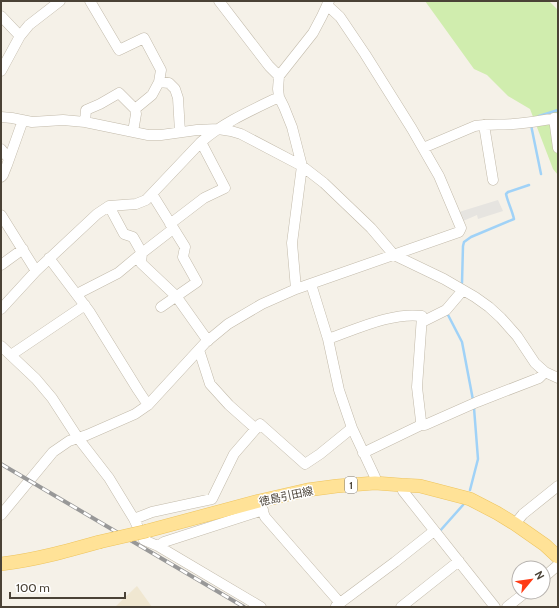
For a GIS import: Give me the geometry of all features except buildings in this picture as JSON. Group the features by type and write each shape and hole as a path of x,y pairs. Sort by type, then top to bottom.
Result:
{"main road":[{"name":"徳島引田線","path":"1,564 50,555 99,542 261,506 306,490 376,483 420,486 470,499 515,524 545,545 558,557"}],"street":[{"path":"1,71 20,36 29,25 60,1"},
{"path":"90,1 119,50 144,38 161,70 159,82 152,96 135,109"},
{"path":"219,1 279,76"},
{"path":"1,515 53,452 69,441 87,435 135,414 148,405 199,350 228,324 262,304 296,289 459,232 461,228 438,176 423,148 365,54 340,17 328,3 313,33 279,76 279,97 292,128 302,166 292,243 296,289"},
{"path":"1,16 20,36"},
{"path":"159,82 169,83 175,89 178,98 180,132"},
{"path":"85,122 86,110 119,93 135,109 136,114 133,132"},
{"path":"1,309 49,258 97,214 109,206 136,204 146,200 210,134 232,120 279,97"},
{"path":"1,117 32,122 63,120 85,122 148,135 218,129 240,134 302,166 324,183 371,228 394,255 475,297 501,318 517,336 535,364 545,372 558,378"},
{"path":"423,148 475,126 512,125 556,118 558,148"},
{"path":"1,177 23,120"},
{"path":"484,125 493,180"},
{"path":"77,294 118,273 204,198 225,188 201,142"},
{"path":"1,149 9,159"},
{"path":"152,194 185,247 183,257 197,282 161,307"},
{"path":"109,206 124,234 133,237 142,253 142,263 176,296 208,341"},
{"path":"1,215 36,271"},
{"path":"1,265 23,249"},
{"path":"49,258 85,305 148,405"},
{"path":"311,284 328,339 339,390 352,428 375,477 376,483"},
{"path":"422,322 446,310 463,290"},
{"path":"11,355 85,305"},
{"path":"328,339 378,321 397,316 422,316 417,387 422,421 421,425"},
{"path":"1,346 36,379 52,398 78,438 109,478 134,519 144,540 158,546 262,607"},
{"path":"199,350 210,384 228,405 256,429"},
{"path":"363,453 421,425 426,425 477,402 539,378 545,372"},
{"path":"134,519 152,512 212,499 234,454 260,424 304,464 320,454 352,428"},
{"path":"401,485 403,491 495,607"},
{"path":"515,524 523,514 558,486"},
{"path":"158,546 164,542 261,506 266,517 337,605 434,531"},
{"path":"401,607 459,562"},
{"path":"507,607 516,600"}],"shaded area":[{"path":"498,200 503,211 478,219 477,215 463,221 459,212"},
{"path":"137,586 152,607 115,607"}],"green space":[{"path":"425,1 549,1 558,10 558,175 553,169 530,109 508,96 487,75 474,69"}],"waterway":[{"path":"539,116 558,110"},
{"path":"531,125 541,174"},
{"path":"462,283 464,242 471,237 514,219 506,194 529,185"},
{"path":"447,313 462,342 473,400"},
{"path":"470,490 478,459 474,408"},
{"path":"439,532 463,505"}],"railway":[{"path":"1,464 244,607"}]}
